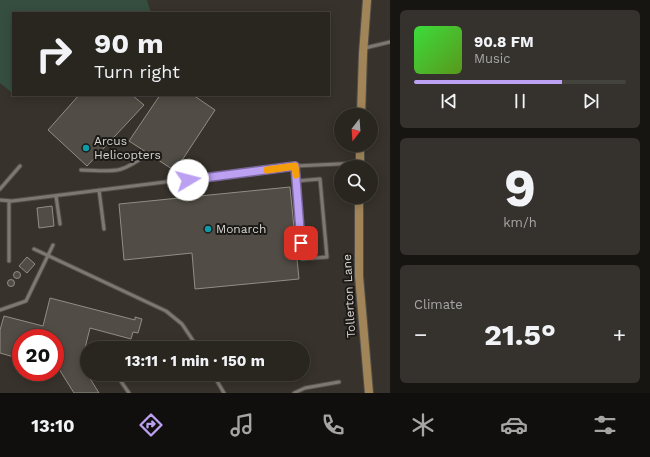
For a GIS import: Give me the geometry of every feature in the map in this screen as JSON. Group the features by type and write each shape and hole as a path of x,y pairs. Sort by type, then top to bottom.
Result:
{"street":[{"path":"361,108 363,48 367,0"},
{"name":"Tollerton Lane","path":"359,204 359,275 369,393"}],"lane":[{"path":"363,48 390,42"},
{"path":"81,170 117,172 131,166 148,153"},
{"path":"0,200 9,201 56,196 295,166 334,165"},
{"path":"0,189 20,166"},
{"path":"295,166 296,181 302,259 327,257 320,179 296,181"},
{"path":"99,190 104,229"},
{"path":"56,196 60,224"},
{"path":"9,201 9,260"},
{"path":"0,310 26,300 53,245"},
{"path":"34,249 166,311 182,324 193,341"},
{"path":"120,381 128,393"},
{"path":"217,381 224,393"},
{"path":"294,393 304,388 339,382"}],"green space":[{"path":"0,0 147,0 151,12 12,12 12,91 11,92 0,83"}],"building":[{"name":"Arcus Helicopters","path":"78,96 133,96 144,105 87,166 48,130"},
{"path":"159,96 194,96 215,110 175,171 129,141"},
{"name":"Monarch","path":"290,187 299,279 195,289 192,253 124,260 119,204"},
{"path":"52,206 54,226 39,228 37,208"},
{"path":"27,257 35,264 27,273 19,266"},
{"path":"17,271 20,272 20,278 17,279 14,278 13,275 14,272"},
{"path":"11,279 14,280 14,286 11,287 8,286 7,283 8,280"},
{"path":"50,298 135,320 135,317 142,319 138,333 133,332 131,339 90,328 87,341 80,341 80,381 92,381 99,393 74,393 64,377 64,329 12,329 12,356 0,353 0,330 4,316 43,326"}],"slow traffic":[{"path":"267,170 295,166 296,175"}],"place":[{"name":"Arcus Helicopters","path":"86,148"},
{"name":"Monarch","path":"208,229"}],"route":[{"path":"188,180 295,166 301,243"}]}
